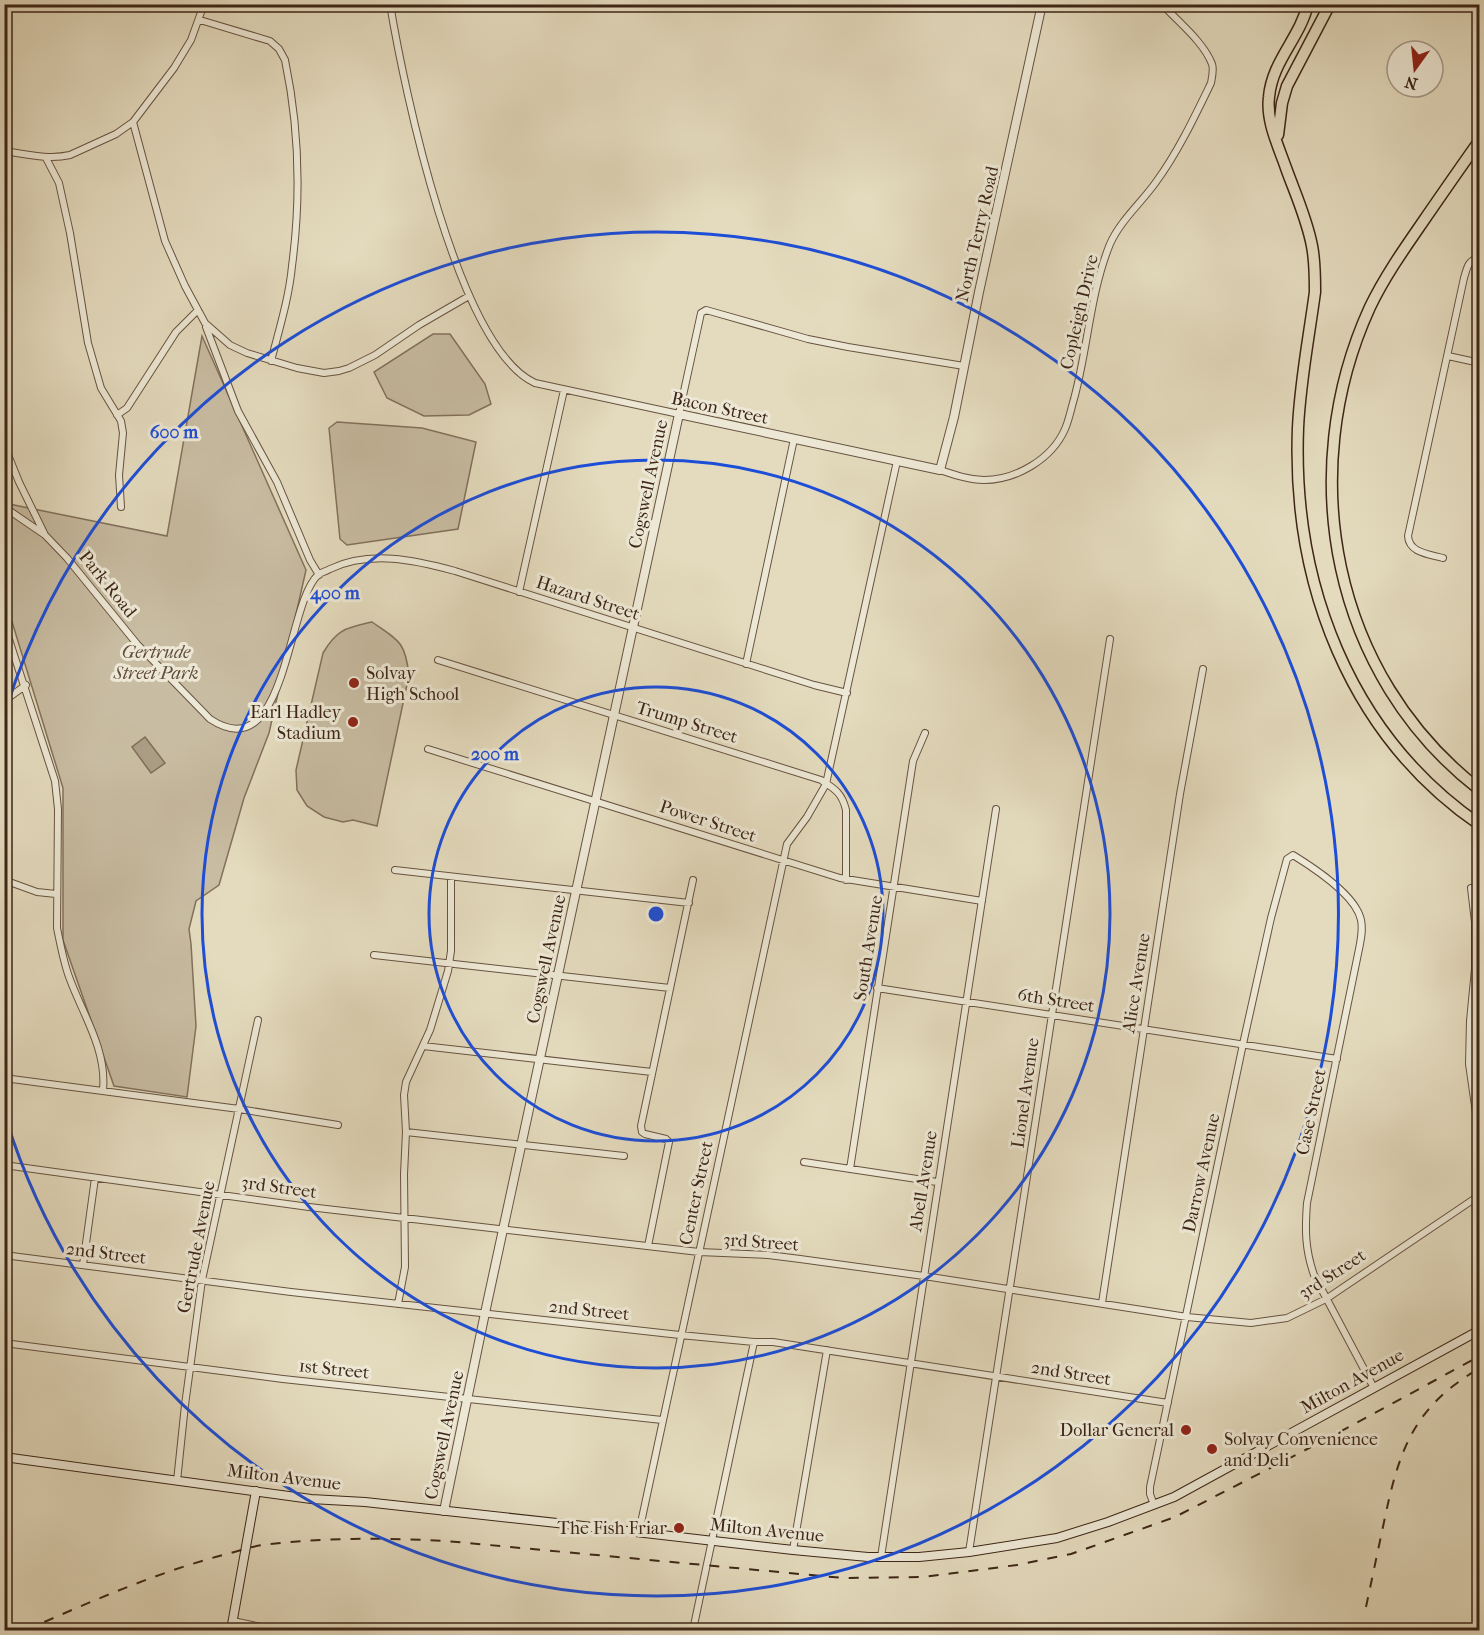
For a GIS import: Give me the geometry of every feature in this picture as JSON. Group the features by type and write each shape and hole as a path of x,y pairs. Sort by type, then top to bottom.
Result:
{"highway":[{"path":"1308,4 1304,19 1278,63 1268,99 1269,115 1312,246 1315,271 1315,292 1298,435 1300,495 1307,553 1316,594 1338,654 1351,681 1389,740 1431,786 1479,825"},
{"path":"1278,144 1281,103 1287,86 1330,4"},
{"path":"1479,140 1390,269 1371,306 1354,346 1343,386 1331,466 1332,519 1339,564 1348,600 1377,669 1420,734 1449,765 1479,790"}],"main road":[{"path":"1469,4 1479,8"},
{"name":"Milton Avenue","path":"4,1457 256,1491 793,1550 881,1557 919,1557 969,1552 1057,1538 1174,1497 1479,1330"},
{"path":"231,1630 256,1491"}],"street":[{"path":"4,151 46,158 70,155 116,135 133,122 174,68 191,40 204,4"},
{"name":"Bacon Street","path":"390,4 399,58 443,225 469,296 486,329 512,367 524,378 564,390 940,470"},
{"name":"North Terry Road","path":"940,470 954,417 1042,4"},
{"name":"Copleigh Drive","path":"940,470 968,479 986,480 1011,475 1036,463 1059,441 1065,429 1079,381 1104,260 1117,233 1157,181 1211,83 1212,65 1204,51 1162,4"},
{"path":"200,20 270,41 279,49 285,60 296,137 298,213 292,269 271,361"},
{"path":"133,122 165,241 205,323 238,411 277,482 310,560 319,575"},
{"path":"46,158 59,183 64,203 88,343 100,388 117,415 123,433 120,475 121,507"},
{"path":"1443,558 1412,548 1408,543 1408,536 1464,278 1468,264 1479,258"},
{"path":"205,323 230,345 247,353 315,372 331,372 350,368 375,355 419,325 469,296"},
{"path":"117,415 127,408 176,332 198,310"},
{"path":"679,414 701,313 706,310 808,339 964,366"},
{"path":"1448,356 1479,363"},
{"path":"519,592 564,390"},
{"name":"Cogswell Avenue","path":"444,1511 679,414"},
{"path":"746,664 794,439"},
{"path":"4,446 45,536"},
{"name":"Center Street","path":"639,1532 787,843 826,784 897,461"},
{"name":"Park Road","path":"4,507 45,536 67,558 137,644 210,719 225,727 242,727 256,722 265,713 277,687 308,594 319,575"},
{"name":"Hazard Street","path":"319,575 343,563 384,558 429,564 814,685 847,693"},
{"path":"4,624 26,685 55,781 58,810 57,927 68,974 100,1053 105,1075 103,1090"},
{"name":"Lionel Avenue","path":"969,1552 1110,639"},
{"name":"Trump Street","path":"438,660 810,776 826,784 843,799 846,810 846,880"},
{"name":"Alice Avenue","path":"1102,1303 1180,794 1203,669"},
{"path":"4,701 26,685"},
{"name":"South Avenue","path":"850,1169 913,761 926,733"},
{"name":"Power Street","path":"428,749 846,880 982,901"},
{"name":"Abell Avenue","path":"881,1557 996,809"},
{"name":"Darrow Avenue","path":"1154,1505 1150,1487 1243,1044 1287,858 1293,855 1296,857"},
{"name":"Case Street","path":"1296,857 1342,891 1361,918 1362,931 1359,949 1307,1203 1305,1232 1307,1255 1314,1275 1374,1388"},
{"path":"395,870 688,903"},
{"path":"398,1304 405,1268 404,1095 406,1082 430,1030 450,963 451,877"},
{"path":"4,880 37,892 56,894"},
{"path":"648,1246 669,1142 642,1132 640,1126 693,880"},
{"path":"1471,888 1475,922 1475,969 1469,1064 1479,1141"},
{"path":"374,955 670,987"},
{"name":"6th Street","path":"877,988 1337,1059"},
{"name":"Gertrude Avenue","path":"177,1481 202,1280 258,1020"},
{"path":"423,1046 652,1072"},
{"path":"4,1078 239,1109 338,1125"},
{"path":"406,1132 624,1156"},
{"path":"804,1162 938,1182"},
{"name":"3rd Street","path":"4,1165 503,1230 699,1252 768,1256 924,1276 1238,1323 1265,1323 1287,1318 1326,1299 1479,1194"},
{"path":"83,1265 95,1178"},
{"name":"2nd Street","path":"4,1255 291,1292 680,1335 774,1342 1168,1403"},
{"path":"693,1630 754,1342"},
{"name":"1st Street","path":"4,1343 283,1378 662,1420"},
{"path":"793,1550 827,1350"},
{"path":"233,1621 275,1630"}],"green space":[{"path":"433,334 450,334 485,384 491,404 469,415 424,416 387,398 374,372"},
{"name":"Gertrude Street Park","path":"202,336 306,570 269,733 244,798 219,885 196,901 189,929 196,1026 187,1097 114,1086 63,940 63,788 5,599 4,503 167,536"},
{"path":"337,422 422,428 476,442 458,529 347,545 340,539 329,428"},
{"name":"Earl Hadley Stadium","path":"372,622 395,638 403,648 409,675 377,826 353,820 343,822 324,817 307,806 297,790 296,770 323,653 338,634 355,626"}],"shaded area":[{"path":"145,737 165,763 151,773 132,747"}],"railway":[{"path":"26,1630 123,1589 198,1562 258,1546 331,1539 446,1541 843,1578 922,1577 1017,1565 1071,1554 1175,1517 1480,1356"},
{"path":"1366,1607 1396,1473 1412,1433 1439,1398 1480,1368"}],"place":[{"name":"Solvay High School","path":"354,683"},
{"name":"Earl Hadley Stadium","path":"353,722"},
{"name":"Dollar General","path":"1186,1430"},
{"name":"Solvay Convenience and Deli","path":"1212,1449"},
{"name":"The Fish Friar","path":"679,1528"}]}
